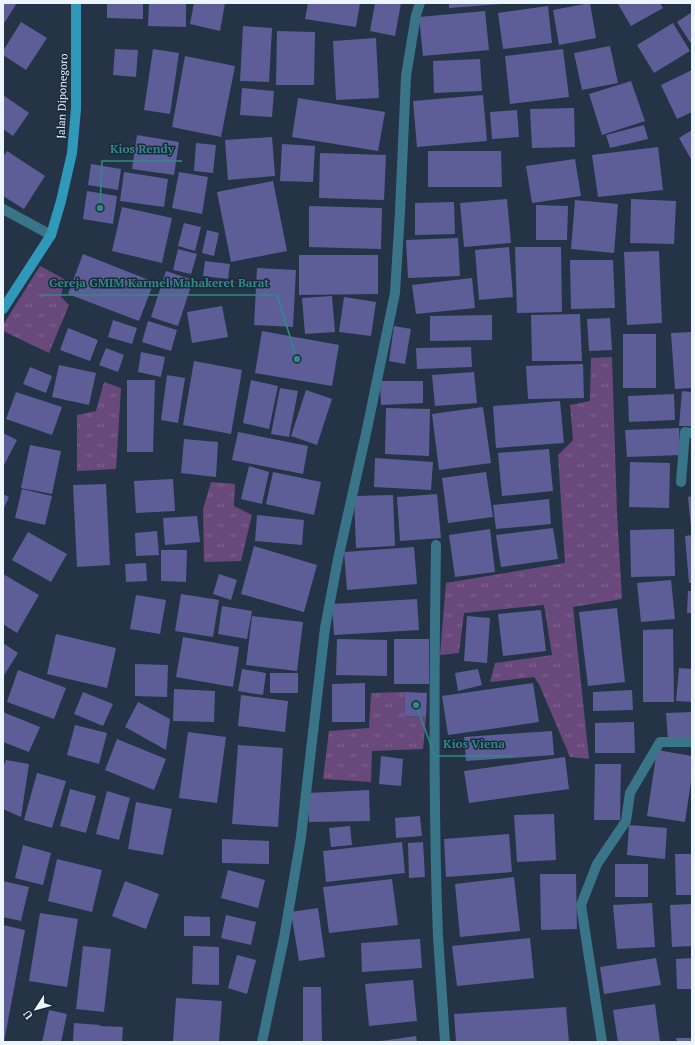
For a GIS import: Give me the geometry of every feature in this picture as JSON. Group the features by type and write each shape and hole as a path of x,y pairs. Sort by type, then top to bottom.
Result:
{"main road":[{"name":"Jalan Diponegoro","path":"3,309 51,235 61,201 72,153 76,110 76,3"}],"street":[{"path":"262,1042 284,938 301,838 325,628 338,559 395,293 406,76 416,15 420,3"},
{"path":"3,209 51,235"},
{"path":"681,482 685,432 692,433"},
{"path":"436,545 434,795 438,937 445,1042"},
{"path":"602,1042 581,906 597,864 626,821 630,793 660,742 692,742"}],"green space":[{"path":"40,266 64,279 61,297 69,305 49,353 3,331 3,325"},
{"path":"612,357 617,512 622,599 573,607 589,759 570,757 539,684 534,677 490,682 495,663 552,655 544,605 464,613 459,653 440,655 446,583 565,563 558,455 573,440 570,405 590,401 591,358"},
{"path":"104,382 121,388 116,469 77,471 77,415 96,411"},
{"path":"211,482 235,484 234,506 252,515 241,561 204,562 203,509"},
{"path":"405,692 404,716 426,717 423,749 372,751 371,782 323,779 329,731 369,728 371,693"}],"building":[{"path":"3,3 17,3 3,25"},
{"path":"107,3 143,3 143,19 107,18"},
{"path":"149,3 186,3 186,27 148,26"},
{"path":"194,3 225,3 220,31 190,24"},
{"path":"308,3 360,3 356,27 305,19"},
{"path":"375,3 401,3 395,36 370,31"},
{"path":"449,3 500,3 501,4 449,8"},
{"path":"590,3 596,38 559,45 553,10"},
{"path":"660,3 663,8 631,26 618,4"},
{"path":"548,6 552,43 503,49 498,13"},
{"path":"485,11 489,50 423,56 419,17"},
{"path":"692,12 692,45 677,22"},
{"path":"21,22 47,38 26,70 3,55 3,51"},
{"path":"673,23 690,51 654,73 637,45"},
{"path":"243,26 272,28 269,82 240,81"},
{"path":"277,31 315,32 314,85 276,85"},
{"path":"376,38 379,98 336,100 333,41"},
{"path":"610,46 618,83 582,90 574,53"},
{"path":"115,49 138,50 136,77 113,75"},
{"path":"153,49 179,53 170,114 144,110"},
{"path":"563,49 569,97 510,104 505,56"},
{"path":"185,56 235,66 221,137 172,127"},
{"path":"480,59 482,91 434,93 433,61"},
{"path":"692,70 692,112 677,119 661,85"},
{"path":"631,81 645,121 602,135 589,94"},
{"path":"242,88 274,91 272,117 240,115"},
{"path":"3,95 29,113 13,136 3,129"},
{"path":"483,95 487,141 417,147 413,101"},
{"path":"298,98 385,112 378,151 292,137"},
{"path":"574,108 575,147 532,148 530,109"},
{"path":"517,110 519,137 492,139 490,112"},
{"path":"644,125 648,139 610,148 606,135"},
{"path":"692,130 692,161 679,138"},
{"path":"137,135 179,142 174,175 132,169"},
{"path":"272,137 275,176 228,180 225,140"},
{"path":"196,143 216,145 213,173 194,171"},
{"path":"282,144 315,146 313,182 280,181"},
{"path":"658,147 663,190 598,197 592,155"},
{"path":"7,151 45,176 24,209 3,196 3,157"},
{"path":"428,151 501,151 502,187 428,187"},
{"path":"320,153 386,155 384,200 319,198"},
{"path":"575,159 581,196 532,203 526,166"},
{"path":"91,164 121,169 118,190 88,185"},
{"path":"124,172 168,179 164,207 120,201"},
{"path":"179,172 208,177 202,214 172,208"},
{"path":"273,181 287,251 231,262 217,192"},
{"path":"87,191 117,196 113,224 83,219"},
{"path":"507,199 511,243 464,247 460,203"},
{"path":"631,199 676,201 674,244 630,243"},
{"path":"575,200 618,204 614,253 571,249"},
{"path":"454,202 455,234 415,235 415,203"},
{"path":"536,205 568,206 567,240 536,240"},
{"path":"309,206 382,208 381,249 309,247"},
{"path":"122,207 172,218 162,263 112,251"},
{"path":"184,223 201,227 195,251 178,246"},
{"path":"207,230 219,233 214,256 202,253"},
{"path":"458,238 460,276 408,278 406,240"},
{"path":"509,247 513,297 479,300 475,250"},
{"path":"515,247 561,247 562,312 517,313"},
{"path":"178,249 197,254 191,274 173,270"},
{"path":"659,251 662,323 627,325 624,252"},
{"path":"83,254 154,282 139,321 68,294"},
{"path":"299,255 378,255 378,294 299,295"},
{"path":"570,260 613,260 615,308 571,309"},
{"path":"205,261 230,264 228,279 203,276"},
{"path":"257,268 296,270 293,327 254,325"},
{"path":"166,271 193,280 178,326 151,317"},
{"path":"472,278 475,308 416,314 412,285"},
{"path":"332,296 335,332 305,334 302,298"},
{"path":"344,297 376,302 371,336 339,332"},
{"path":"222,306 228,337 192,343 187,312"},
{"path":"580,314 582,361 532,361 531,315"},
{"path":"492,315 492,340 430,341 430,316"},
{"path":"610,318 612,350 589,351 587,319"},
{"path":"113,320 137,328 132,344 108,337"},
{"path":"148,321 177,330 171,351 142,342"},
{"path":"394,326 411,329 405,364 389,361"},
{"path":"68,328 98,340 90,361 60,350"},
{"path":"262,331 339,345 332,386 255,373"},
{"path":"692,332 692,388 675,389 671,333"},
{"path":"623,334 656,334 656,388 623,388"},
{"path":"471,347 472,367 417,369 416,348"},
{"path":"106,348 124,355 118,372 99,365"},
{"path":"141,352 165,357 161,377 138,372"},
{"path":"194,361 242,370 231,434 183,425"},
{"path":"583,364 584,398 528,399 526,366"},
{"path":"59,365 96,373 89,405 52,397"},
{"path":"30,367 52,376 46,393 23,384"},
{"path":"474,372 477,403 435,406 432,375"},
{"path":"167,375 185,378 178,423 161,420"},
{"path":"127,380 155,380 153,452 127,452"},
{"path":"251,380 278,386 269,429 243,423"},
{"path":"380,381 423,381 423,403 381,405"},
{"path":"280,388 298,391 289,437 271,434"},
{"path":"306,390 332,399 317,445 291,436"},
{"path":"682,391 692,392 692,426 679,426"},
{"path":"16,392 62,407 52,435 6,419"},
{"path":"674,394 675,420 629,422 628,396"},
{"path":"560,401 564,443 496,448 493,406"},
{"path":"483,407 491,463 439,470 432,414"},
{"path":"386,408 430,409 429,456 385,454"},
{"path":"679,428 680,455 627,457 625,430"},
{"path":"238,432 308,446 303,474 232,460"},
{"path":"3,433 17,440 3,467"},
{"path":"184,439 218,442 216,477 181,473"},
{"path":"30,445 61,451 52,494 21,488"},
{"path":"549,449 553,491 502,496 498,453"},
{"path":"375,458 433,462 431,490 374,487"},
{"path":"630,462 670,463 669,508 629,507"},
{"path":"249,466 269,472 262,504 241,499"},
{"path":"273,472 321,482 314,515 266,504"},
{"path":"486,472 493,517 448,523 442,478"},
{"path":"173,479 175,511 136,513 134,481"},
{"path":"106,484 110,565 77,567 73,485"},
{"path":"22,489 52,496 45,525 15,518"},
{"path":"3,494 9,497 3,510"},
{"path":"437,494 441,538 400,541 397,497"},
{"path":"393,495 395,546 356,548 354,496"},
{"path":"692,496 692,528 691,528 688,497"},
{"path":"549,499 551,524 496,529 493,505"},
{"path":"257,515 304,520 302,545 255,541"},
{"path":"197,516 200,542 165,545 163,518"},
{"path":"553,528 558,559 501,567 496,535"},
{"path":"490,529 495,572 455,577 449,535"},
{"path":"674,529 675,576 631,577 630,530"},
{"path":"157,531 159,555 136,556 135,533"},
{"path":"28,532 67,554 51,582 12,560"},
{"path":"692,535 692,583 689,583 685,536"},
{"path":"254,546 317,565 304,612 241,594"},
{"path":"414,547 417,584 347,590 344,552"},
{"path":"161,550 187,550 186,582 161,581"},
{"path":"146,563 147,581 126,582 125,564"},
{"path":"3,574 39,595 17,633 3,624"},
{"path":"219,574 237,580 231,600 213,594"},
{"path":"671,580 675,619 641,622 637,583"},
{"path":"688,591 692,591 692,613 687,613"},
{"path":"181,594 219,600 213,637 175,631"},
{"path":"136,595 166,600 160,634 130,629"},
{"path":"417,599 419,630 334,635 332,604"},
{"path":"222,606 252,611 247,639 218,634"},
{"path":"617,608 625,682 588,686 579,612"},
{"path":"541,610 546,651 503,656 498,614"},
{"path":"252,616 303,622 297,671 246,665"},
{"path":"467,616 490,618 487,663 464,661"},
{"path":"673,629 674,702 643,702 643,630"},
{"path":"56,634 116,648 107,688 47,674"},
{"path":"183,637 239,647 233,687 176,677"},
{"path":"337,639 387,640 387,676 336,675"},
{"path":"394,639 429,639 429,684 394,684"},
{"path":"3,643 18,653 3,677"},
{"path":"135,664 168,665 167,697 135,696"},
{"path":"679,668 692,669 692,702 676,701"},
{"path":"242,669 266,673 263,695 238,691"},
{"path":"478,669 482,685 458,691 455,673"},
{"path":"18,670 66,688 54,719 7,702"},
{"path":"270,673 298,673 298,693 270,693"},
{"path":"365,683 365,722 332,722 332,684"},
{"path":"533,683 539,722 448,735 442,696"},
{"path":"174,689 215,691 214,722 173,721"},
{"path":"632,690 633,710 593,711 593,692"},
{"path":"83,692 113,704 103,726 74,714"},
{"path":"405,692 427,693 426,717 404,716"},
{"path":"241,695 288,701 285,732 238,726"},
{"path":"138,702 170,719 166,750 125,727"},
{"path":"3,712 40,727 29,752 3,742"},
{"path":"692,712 692,738 668,740 666,713"},
{"path":"634,722 635,753 595,753 595,723"},
{"path":"75,725 107,733 99,764 67,755"},
{"path":"552,731 554,755 466,761 464,737"},
{"path":"188,732 226,737 217,803 179,798"},
{"path":"117,739 166,759 154,790 105,770"},
{"path":"238,745 283,748 278,827 232,824"},
{"path":"657,750 692,756 692,775 685,822 647,816"},
{"path":"381,756 403,759 401,786 379,784"},
{"path":"565,757 569,789 469,803 464,771"},
{"path":"6,760 29,764 21,817 3,809 3,767"},
{"path":"595,764 621,764 620,820 594,820"},
{"path":"37,773 66,781 52,828 24,820"},
{"path":"70,789 96,796 86,833 60,826"},
{"path":"369,790 370,821 309,822 308,793"},
{"path":"107,791 130,798 119,840 96,834"},
{"path":"136,802 172,809 163,855 128,849"},
{"path":"554,814 556,860 517,862 514,815"},
{"path":"420,816 422,836 396,838 395,818"},
{"path":"629,825 667,828 665,859 627,855"},
{"path":"350,826 352,845 331,847 329,828"},
{"path":"509,834 512,872 446,877 444,839"},
{"path":"222,839 269,841 269,864 222,863"},
{"path":"402,842 405,873 326,882 323,851"},
{"path":"423,842 425,877 409,878 408,843"},
{"path":"23,845 51,853 43,885 15,878"},
{"path":"675,854 692,854 692,895 676,895"},
{"path":"57,859 102,870 92,912 48,901"},
{"path":"615,864 648,864 648,897 615,897"},
{"path":"228,870 265,880 258,908 221,898"},
{"path":"540,874 576,874 577,929 541,930"},
{"path":"514,877 520,931 460,937 455,884"},
{"path":"392,879 398,925 329,933 323,887"},
{"path":"3,881 29,887 21,921 3,917"},
{"path":"125,881 159,894 146,929 112,916"},
{"path":"652,903 655,947 617,949 613,905"},
{"path":"692,904 692,946 672,947 670,905"},
{"path":"318,908 325,957 299,961 291,912"},
{"path":"40,913 78,919 67,987 29,981"},
{"path":"226,915 256,922 251,945 221,938"},
{"path":"184,916 210,917 210,936 184,936"},
{"path":"3,925 25,930 4,1042 3,1042"},
{"path":"530,938 534,978 457,986 452,946"},
{"path":"420,939 422,968 362,972 361,943"},
{"path":"83,946 111,949 104,1012 76,1009"},
{"path":"193,946 219,947 219,985 192,984"},
{"path":"237,955 256,960 247,994 228,988"},
{"path":"656,958 661,985 604,994 600,967"},
{"path":"692,958 692,989 677,989 676,959"},
{"path":"413,980 417,1021 369,1026 365,984"},
{"path":"303,987 321,987 322,1042 303,1042"},
{"path":"176,998 222,1001 219,1042 173,1042"},
{"path":"655,1004 660,1042 618,1042 613,1010"},
{"path":"566,1007 569,1042 456,1042 454,1014"},
{"path":"49,1010 67,1014 61,1042 42,1042"},
{"path":"74,1023 123,1027 122,1042 73,1042"},
{"path":"416,1036 417,1042 381,1041"},
{"path":"676,1038 692,1038 692,1042 677,1042"}],"place":[{"name":"Kios Rendy","path":"100,208"},
{"name":"Gereja GMIM Karmel Mahakeret Barat","path":"297,359"},
{"name":"Kios Viena","path":"416,705"}]}
